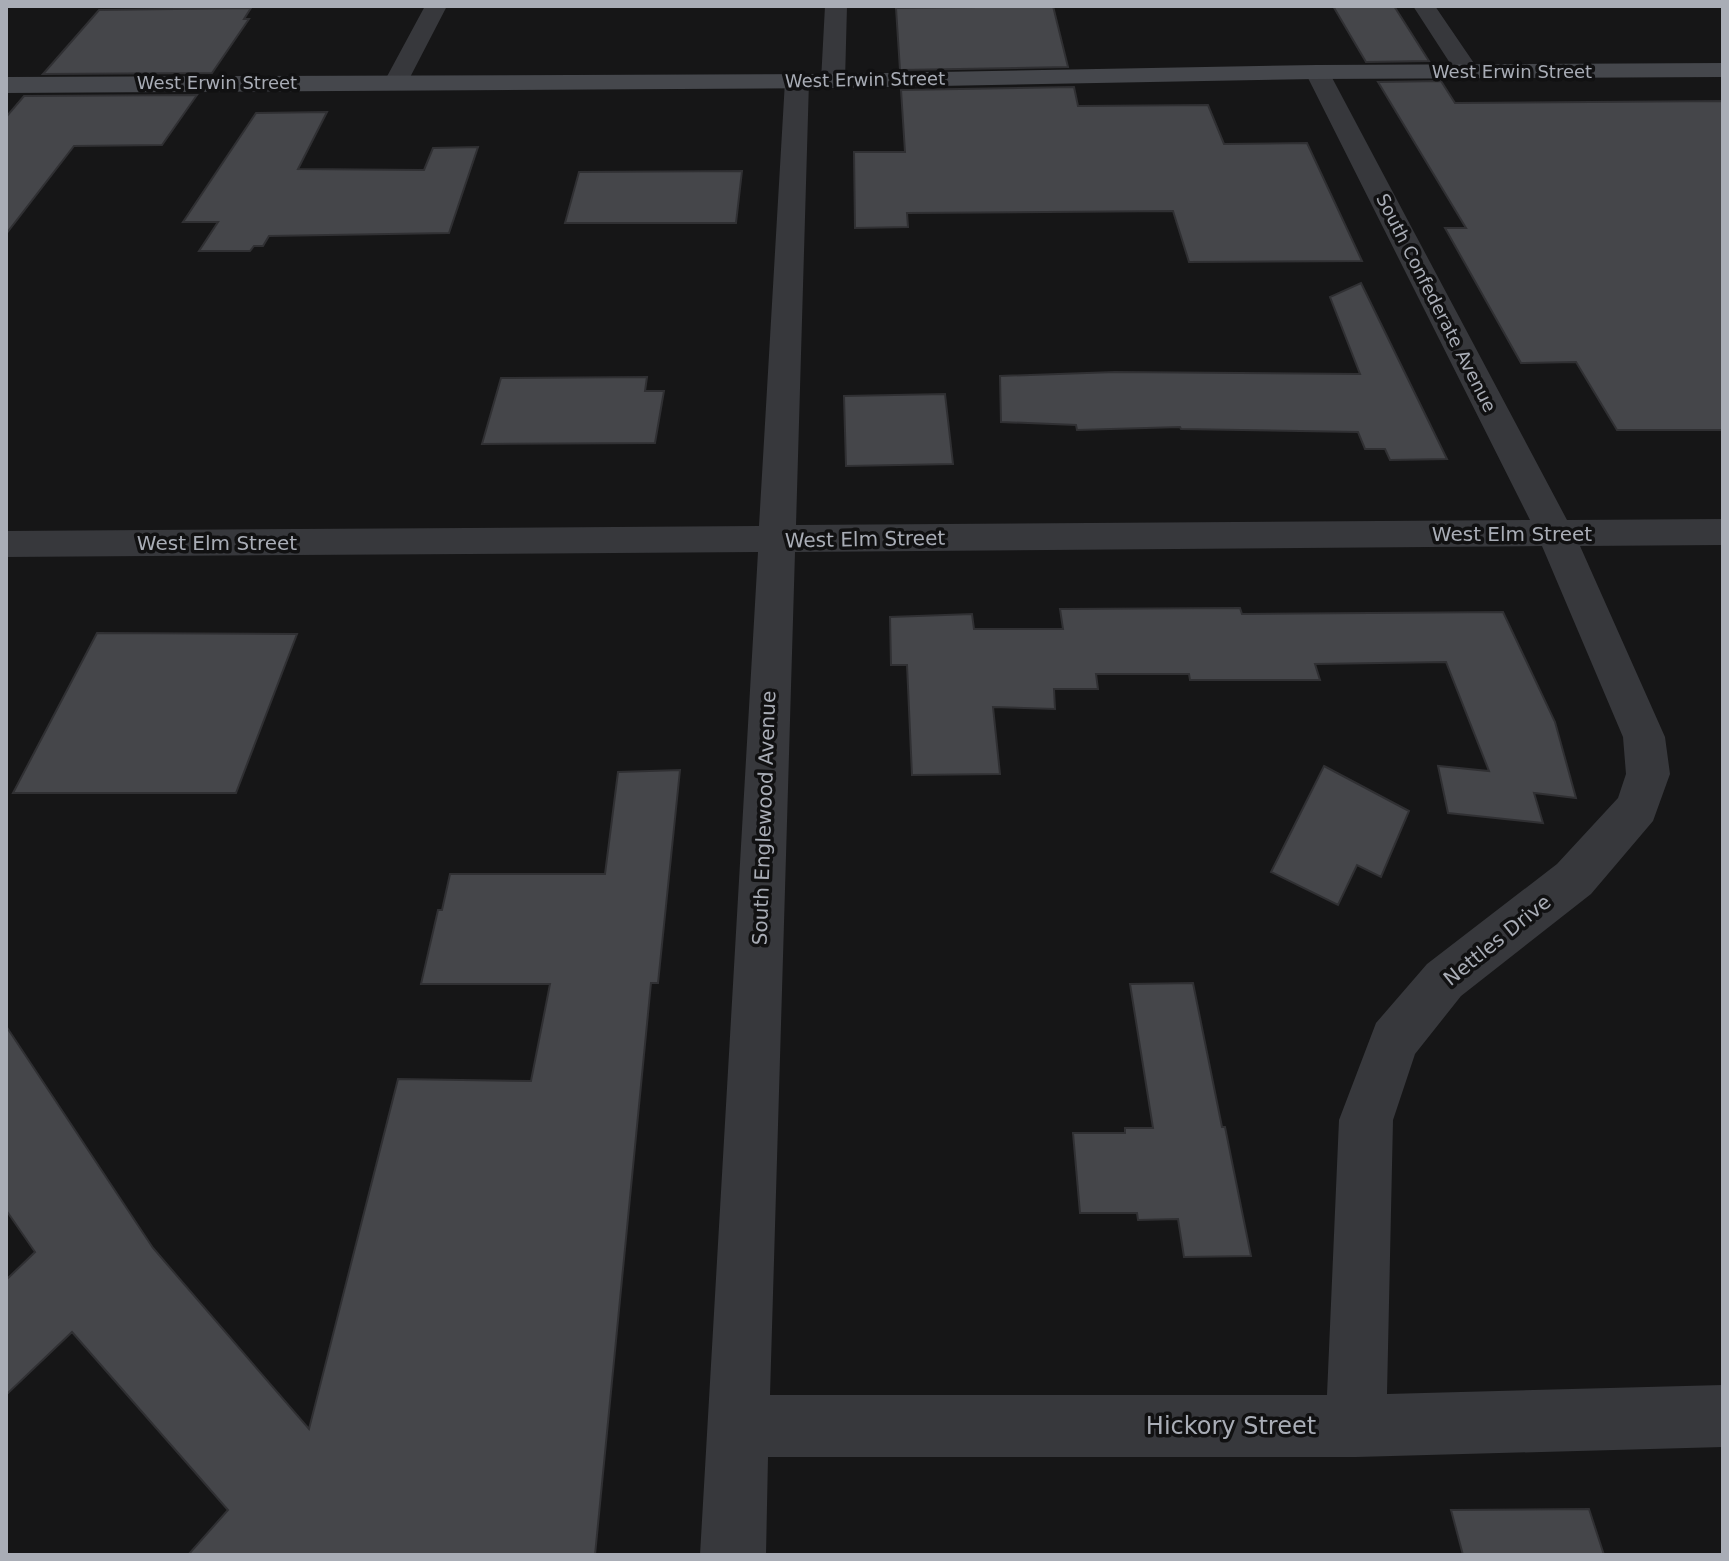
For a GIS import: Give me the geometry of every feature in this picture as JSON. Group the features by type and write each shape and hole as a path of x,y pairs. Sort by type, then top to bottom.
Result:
{"main road":[{"name":"West Erwin Street","path":"6,85 815,81 1317,72 1723,70"}],"street":[{"path":"396,82 436,6"},
{"name":"South Englewood Avenue","path":"733,1555 775,540 815,81 836,6"},
{"path":"1424,6 1468,72"},
{"name":"South Confederate Avenue","path":"1317,72 1555,533"},
{"name":"West Elm Street","path":"6,544 1723,532"},
{"name":"Nettles Drive","path":"1356,1426 1366,1120 1394,1040 1444,980 1574,879 1637,808 1648,774 1644,737 1555,533"},
{"name":"Hickory Street","path":"740,1426 1356,1426 1723,1416"}],"building":[{"path":"1053,6 1068,67 900,70 896,8"},
{"path":"1333,6 1394,6 1429,61 1366,62"},
{"path":"251,8 244,19 249,19 212,73 43,74 99,10"},
{"path":"1441,81 1455,103 1723,101 1723,430 1617,430 1576,362 1521,363 1445,228 1466,228 1378,82"},
{"path":"1074,87 1078,106 1208,105 1224,144 1307,143 1362,261 1189,262 1173,211 907,213 908,227 855,228 854,152 905,152 901,90"},
{"path":"197,95 162,145 74,146 6,234 6,117 24,96"},
{"path":"327,112 298,169 424,170 433,148 478,147 449,233 269,236 263,246 254,246 250,251 199,251 218,222 183,222 256,113"},
{"path":"742,171 736,223 565,223 579,172"},
{"path":"1361,283 1447,459 1390,460 1385,449 1365,449 1358,432 1180,427 1077,430 1076,425 1001,422 1000,376 1115,372 1360,374 1330,297"},
{"path":"647,377 645,391 664,391 655,443 482,444 501,378"},
{"path":"945,394 953,464 846,466 844,396"},
{"path":"1240,608 1242,614 1503,612 1555,722 1576,798 1534,793 1543,823 1448,813 1438,766 1489,771 1446,662 1315,664 1320,680 1190,680 1189,674 1096,674 1098,689 1054,689 1055,709 993,707 1000,774 912,775 907,665 891,665 890,617 972,614 974,629 1063,629 1060,609"},
{"path":"97,633 297,634 236,793 13,793"},
{"path":"1324,766 1409,811 1381,877 1357,865 1338,905 1271,872"},
{"path":"680,770 658,983 651,983 595,1555 188,1555 228,1510 72,1332 6,1395 6,1280 35,1252 6,1210 6,1026 153,1248 309,1429 398,1079 531,1081 550,984 421,984 438,910 442,910 450,874 605,874 618,772"},
{"path":"1193,983 1251,1256 1184,1257 1178,1219 1138,1220 1137,1213 1080,1213 1073,1133 1125,1133 1125,1128 1153,1128 1130,984"},
{"path":"1589,1509 1604,1555 1463,1555 1451,1510"}]}
